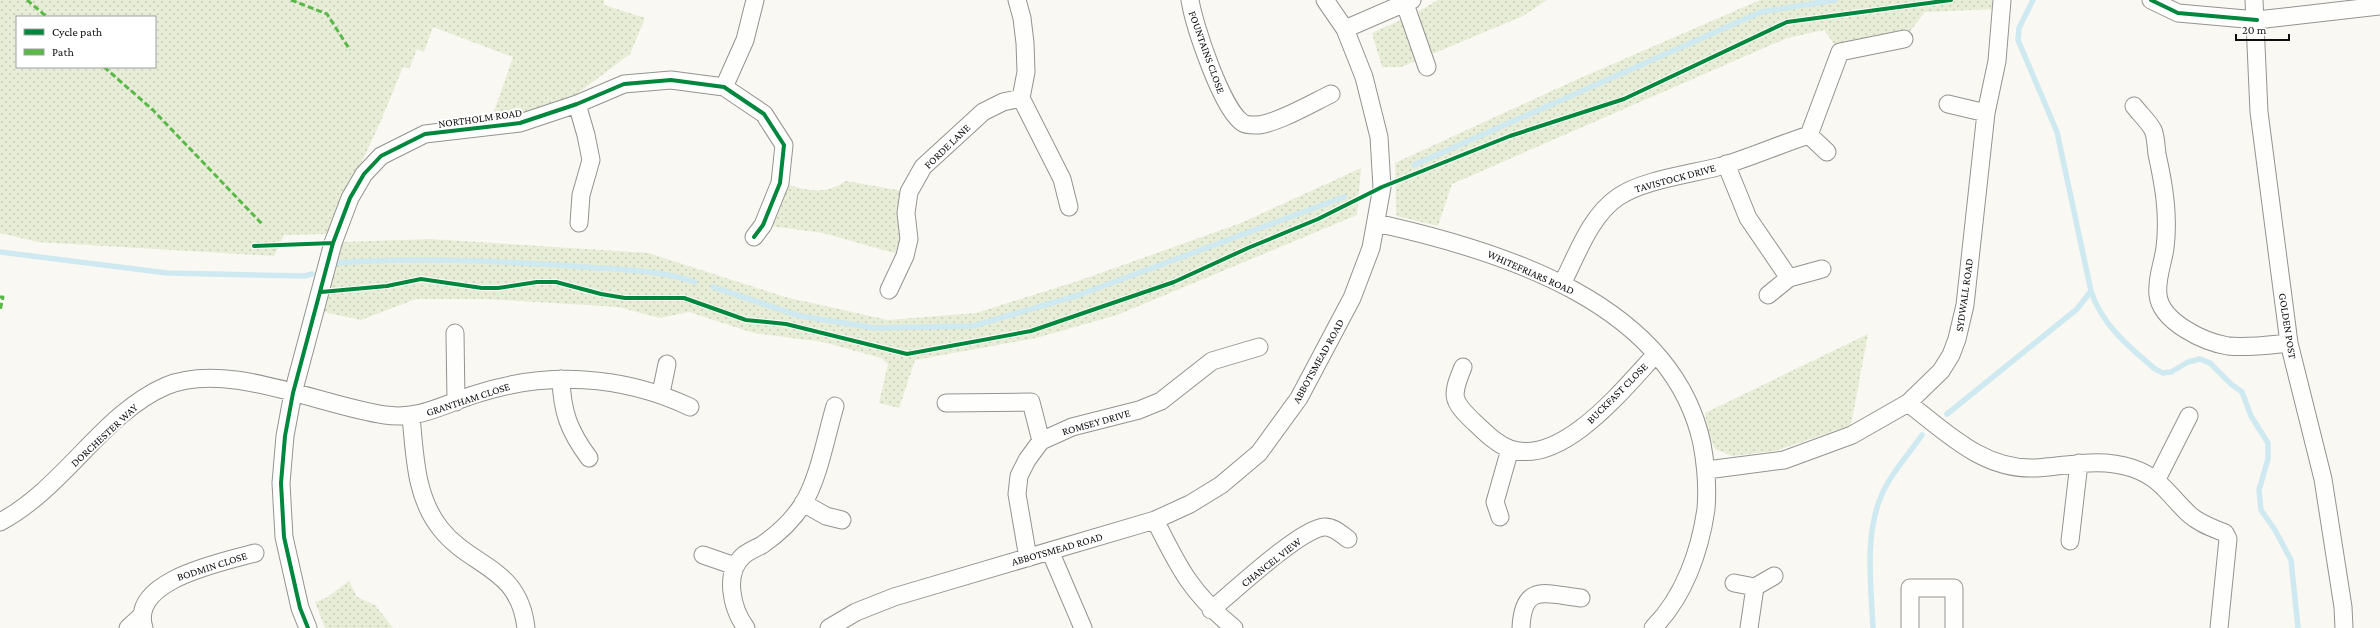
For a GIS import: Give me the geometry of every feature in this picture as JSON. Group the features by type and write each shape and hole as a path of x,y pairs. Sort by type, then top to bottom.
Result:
{"street":[{"path":"724,87 745,40 754,0"},
{"path":"1017,0 1022,18 1025,42 1026,72 1021,98 1041,133 1062,178 1068,207"},
{"name":"FOUNTAINS CLOSE","path":"1190,0 1221,94 1235,115 1244,124 1256,125 1270,122 1331,94"},
{"name":"ABBOTSMEAD ROAD","path":"829,628 856,612 894,597 1155,520 1190,504 1220,485 1259,453 1299,398 1348,305 1368,254 1376,223 1382,187 1379,136 1364,77 1345,29 1325,0"},
{"name":"SYDWALL ROAD","path":"1707,470 1784,460 1852,435 1908,403 1941,371 1957,339 1965,305 1986,113 1997,61 2002,0"},
{"path":"2151,0 2178,13 2257,20 2380,6"},
{"name":"GOLDEN POST","path":"2254,0 2257,20 2259,112 2289,343 2324,479 2344,628"},
{"path":"1345,29 1408,2 1427,67"},
{"path":"1826,152 1809,135 1840,52 1904,39"},
{"name":"NORTHOLM ROAD","path":"308,628 300,608 284,537 281,483 285,436 293,393 336,236 350,198 364,174 381,156 425,134 520,124 577,104 624,84 671,80 724,87 764,114 784,145 780,182 763,225 754,237"},
{"name":"FORDE LANE","path":"889,290 905,256 909,239 906,213 909,192 923,167 984,112 1003,102 1021,98"},
{"path":"577,104 586,135 591,160 581,195 579,223"},
{"path":"1948,104 1986,113"},
{"path":"2134,106 2152,130 2165,191 2168,218 2165,249 2158,284 2158,296 2162,310 2176,323 2197,336 2227,346 2256,346 2289,343"},
{"name":"TAVISTOCK DRIVE","path":"1562,284 1587,235 1603,212 1617,198 1634,188 1726,164 1809,135"},
{"path":"1726,164 1748,218 1789,278"},
{"name":"WHITEFRIARS ROAD","path":"1376,223 1466,245 1506,259 1562,284 1601,307 1626,326 1656,354 1678,384 1691,408 1699,430 1707,470 1707,496 1704,521 1692,565 1679,592 1653,628"},
{"path":"1768,296 1789,278 1822,269"},
{"path":"455,333 456,402"},
{"name":"ROMSEY DRIVE","path":"1028,558 1017,494 1019,476 1027,460 1042,441 1072,427 1140,410 1161,401 1212,360 1259,347"},
{"name":"BUCKFAST CLOSE","path":"1463,367 1456,384 1454,396 1461,409 1493,439 1510,449 1525,451 1542,449 1572,436 1609,405 1656,354"},
{"path":"661,393 667,364"},
{"name":"DORCHESTER WAY","path":"0,522 37,499 121,416 146,396 167,386 184,380 214,378 238,380 293,393"},
{"path":"561,378 562,402 567,421 576,440 589,458"},
{"name":"GRANTHAM CLOSE","path":"293,393 358,410 386,415 411,417 502,386 535,380 561,378 595,380 661,393 690,406"},
{"path":"946,403 1031,402 1042,441"},
{"path":"1908,403 1971,452 1989,460 2013,467 2035,468 2079,463 2117,464 2156,479 2191,515 2209,527 2225,533 2228,539 2219,628"},
{"path":"746,628 740,620 733,600 731,584 735,566 744,555 781,532 803,503 815,472 835,406"},
{"path":"2156,479 2189,416"},
{"path":"411,417 419,485 429,510 450,539 465,552 488,566 511,587 519,601 526,628"},
{"path":"1500,518 1496,502 1510,449"},
{"path":"2070,541 2079,463"},
{"path":"803,503 826,516 842,520"},
{"path":"1155,520 1184,578 1211,610 1234,628"},
{"name":"CHANCEL VIEW","path":"1211,610 1293,544 1316,528 1326,526 1342,535"},
{"path":"1050,551 1083,628"},
{"name":"BODMIN CLOSE","path":"138,624 146,602 170,580 192,571 255,552"},
{"path":"703,555 735,566"},
{"path":"1734,583 1755,587 1774,576"},
{"path":"1749,628 1755,587"},
{"path":"1910,628 1910,588 1954,588 1954,628"},
{"path":"1521,628 1522,612 1528,599 1535,594 1581,598"}],"green space":[{"path":"0,0 604,0 604,5 645,18 630,54 562,105 490,123 513,57 433,27 424,52 417,49 409,69 403,67 380,123 328,234 284,235 274,256 38,242 0,233"},
{"path":"1438,0 1547,0 1523,16 1401,67 1382,67 1372,33 1414,14"},
{"path":"1760,0 1992,0 1993,9 1925,12 1904,39 1840,52 1824,30 1787,38 1452,184 1438,226 1396,216 1395,163 1569,83"},
{"path":"1361,168 1357,215 1117,315 1036,338 915,360 899,408 879,403 888,364 881,358 823,342 754,333 689,312 659,318 619,307 485,299 416,299 361,320 324,312 342,242 431,239 648,253 785,297 888,320 976,313 1081,280 1241,223"},
{"path":"846,181 909,192 905,256 823,233 763,225 780,183 806,189 821,190 829,189"},
{"path":"1868,334 1851,425 1775,451 1732,456 1715,449 1708,433 1705,413"},
{"path":"349,581 357,597 375,605 393,628 325,628 315,602 326,598"}],"waterway":[{"path":"1414,165 1761,12 1835,0"},
{"path":"1947,414 2077,309 2091,291 2057,132 2018,40 2019,28 2033,0"},
{"path":"713,287 800,316 875,328 973,326 1079,295 1344,197"},
{"path":"0,252 167,273 304,276 312,274"},
{"path":"334,263 397,260 460,260 523,263 641,271 669,275 695,282"},
{"path":"2091,291 2109,325 2126,344 2155,369 2163,373 2171,372 2188,362 2200,359 2210,363 2231,384 2242,392 2251,416 2268,443 2268,459 2259,490 2261,510 2275,530 2291,560 2298,628"},
{"path":"1873,628 1870,560 1876,510 1890,479 1922,435"}],"marked path":[{"path":"27,0 46,16"},
{"path":"291,0 327,14 350,50"},
{"path":"105,68 153,110 262,224"},
{"path":"0,297 3,297 0,311"}],"cycle path":[{"path":"321,292 387,286 421,279 482,288 498,288 537,282 556,282 601,294 625,298 684,298 746,320 786,324 907,354 1031,331 1174,282 1248,248 1318,219 1382,187 1510,136 1624,99 1787,22 1951,0"},
{"path":"2151,0 2178,13 2257,20"},
{"path":"308,628 300,608 284,537 281,483 285,436 293,393 333,243 350,198 364,174 381,156 425,134 520,123 577,104 624,84 671,80 724,87 764,114 784,145 780,183 763,225 754,237"},
{"path":"254,246 333,243"}]}
